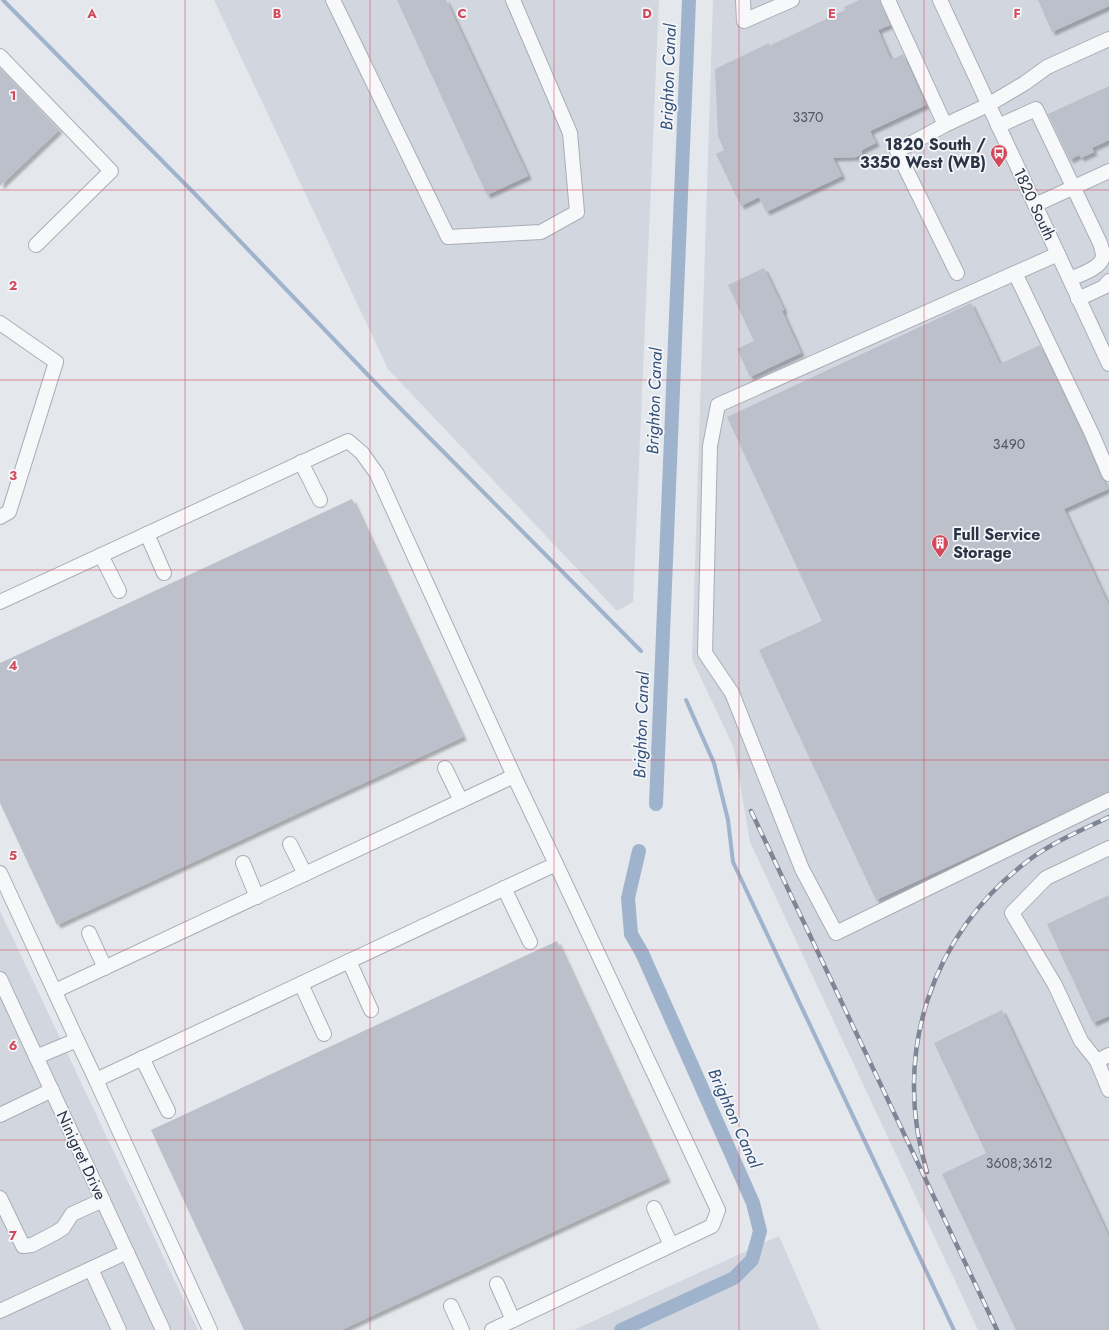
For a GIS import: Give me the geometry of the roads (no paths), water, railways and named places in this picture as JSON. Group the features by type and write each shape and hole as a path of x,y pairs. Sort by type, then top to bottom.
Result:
{"street":[{"path":"333,0 448,237 541,232 577,212 570,133 513,0"},
{"path":"743,0 744,21 792,0"},
{"path":"888,0 945,125"},
{"name":"1820 South","path":"940,0 1109,364"},
{"path":"957,273 897,151 945,125 988,105 1025,83 1046,67 1109,39"},
{"path":"0,56 111,171 36,245"},
{"path":"998,126 1036,109 1100,243 1103,256 1100,263 1091,270 1070,279"},
{"path":"1035,205 1109,171"},
{"path":"1058,254 718,405 710,446 705,653 732,693 802,869 836,933 1109,800"},
{"path":"1015,273 1092,434 1109,474"},
{"path":"1078,299 1104,287 1109,281"},
{"path":"0,323 56,362 9,512 0,517"},
{"path":"0,602 348,441 362,453 377,474 514,776 718,1210 712,1226 492,1330"},
{"path":"301,462 320,500"},
{"path":"147,534 164,573"},
{"path":"101,555 119,591"},
{"path":"445,768 461,801"},
{"path":"55,991 514,776"},
{"path":"290,844 305,874"},
{"path":"1109,848 1046,878 1012,913 1055,985 1081,1041 1103,1058 1109,1090"},
{"path":"243,864 257,897"},
{"path":"96,1080 556,864"},
{"path":"0,873 210,1330"},
{"path":"504,888 530,942"},
{"path":"89,933 105,968"},
{"path":"349,961 371,1010"},
{"name":"Ninigret Drive","path":"0,979 163,1330"},
{"path":"301,984 324,1034"},
{"path":"36,1057 77,1040"},
{"path":"142,1058 168,1111"},
{"path":"0,1115 52,1090"},
{"path":"0,1198 22,1246 32,1245 55,1233 63,1228 72,1214 103,1200"},
{"path":"654,1208 671,1245"},
{"path":"0,1311 127,1252"},
{"path":"91,1269 119,1330"},
{"path":"497,1284 513,1320"},
{"path":"451,1306 462,1330"}],"waterway":[{"path":"3,0 195,194 388,396 641,651"},
{"name":"Brighton Canal","path":"656,804 689,0"},
{"path":"686,700 714,763 728,820 733,862 954,1330"},
{"name":"Brighton Canal","path":"621,1330 734,1278 752,1260 760,1231 753,1203 642,953 631,934 628,898 639,851"}],"railway":[{"path":"751,811 997,1330"},
{"path":"927,1172 917,1128 914,1084 918,1041 928,1000 944,960 967,923 995,890 1029,860 1058,842 1109,817"}],"place":[{"name":"1820 South / 3350 West (WB)","path":"999,168"},
{"name":"Full Service Storage","path":"940,558"}]}
